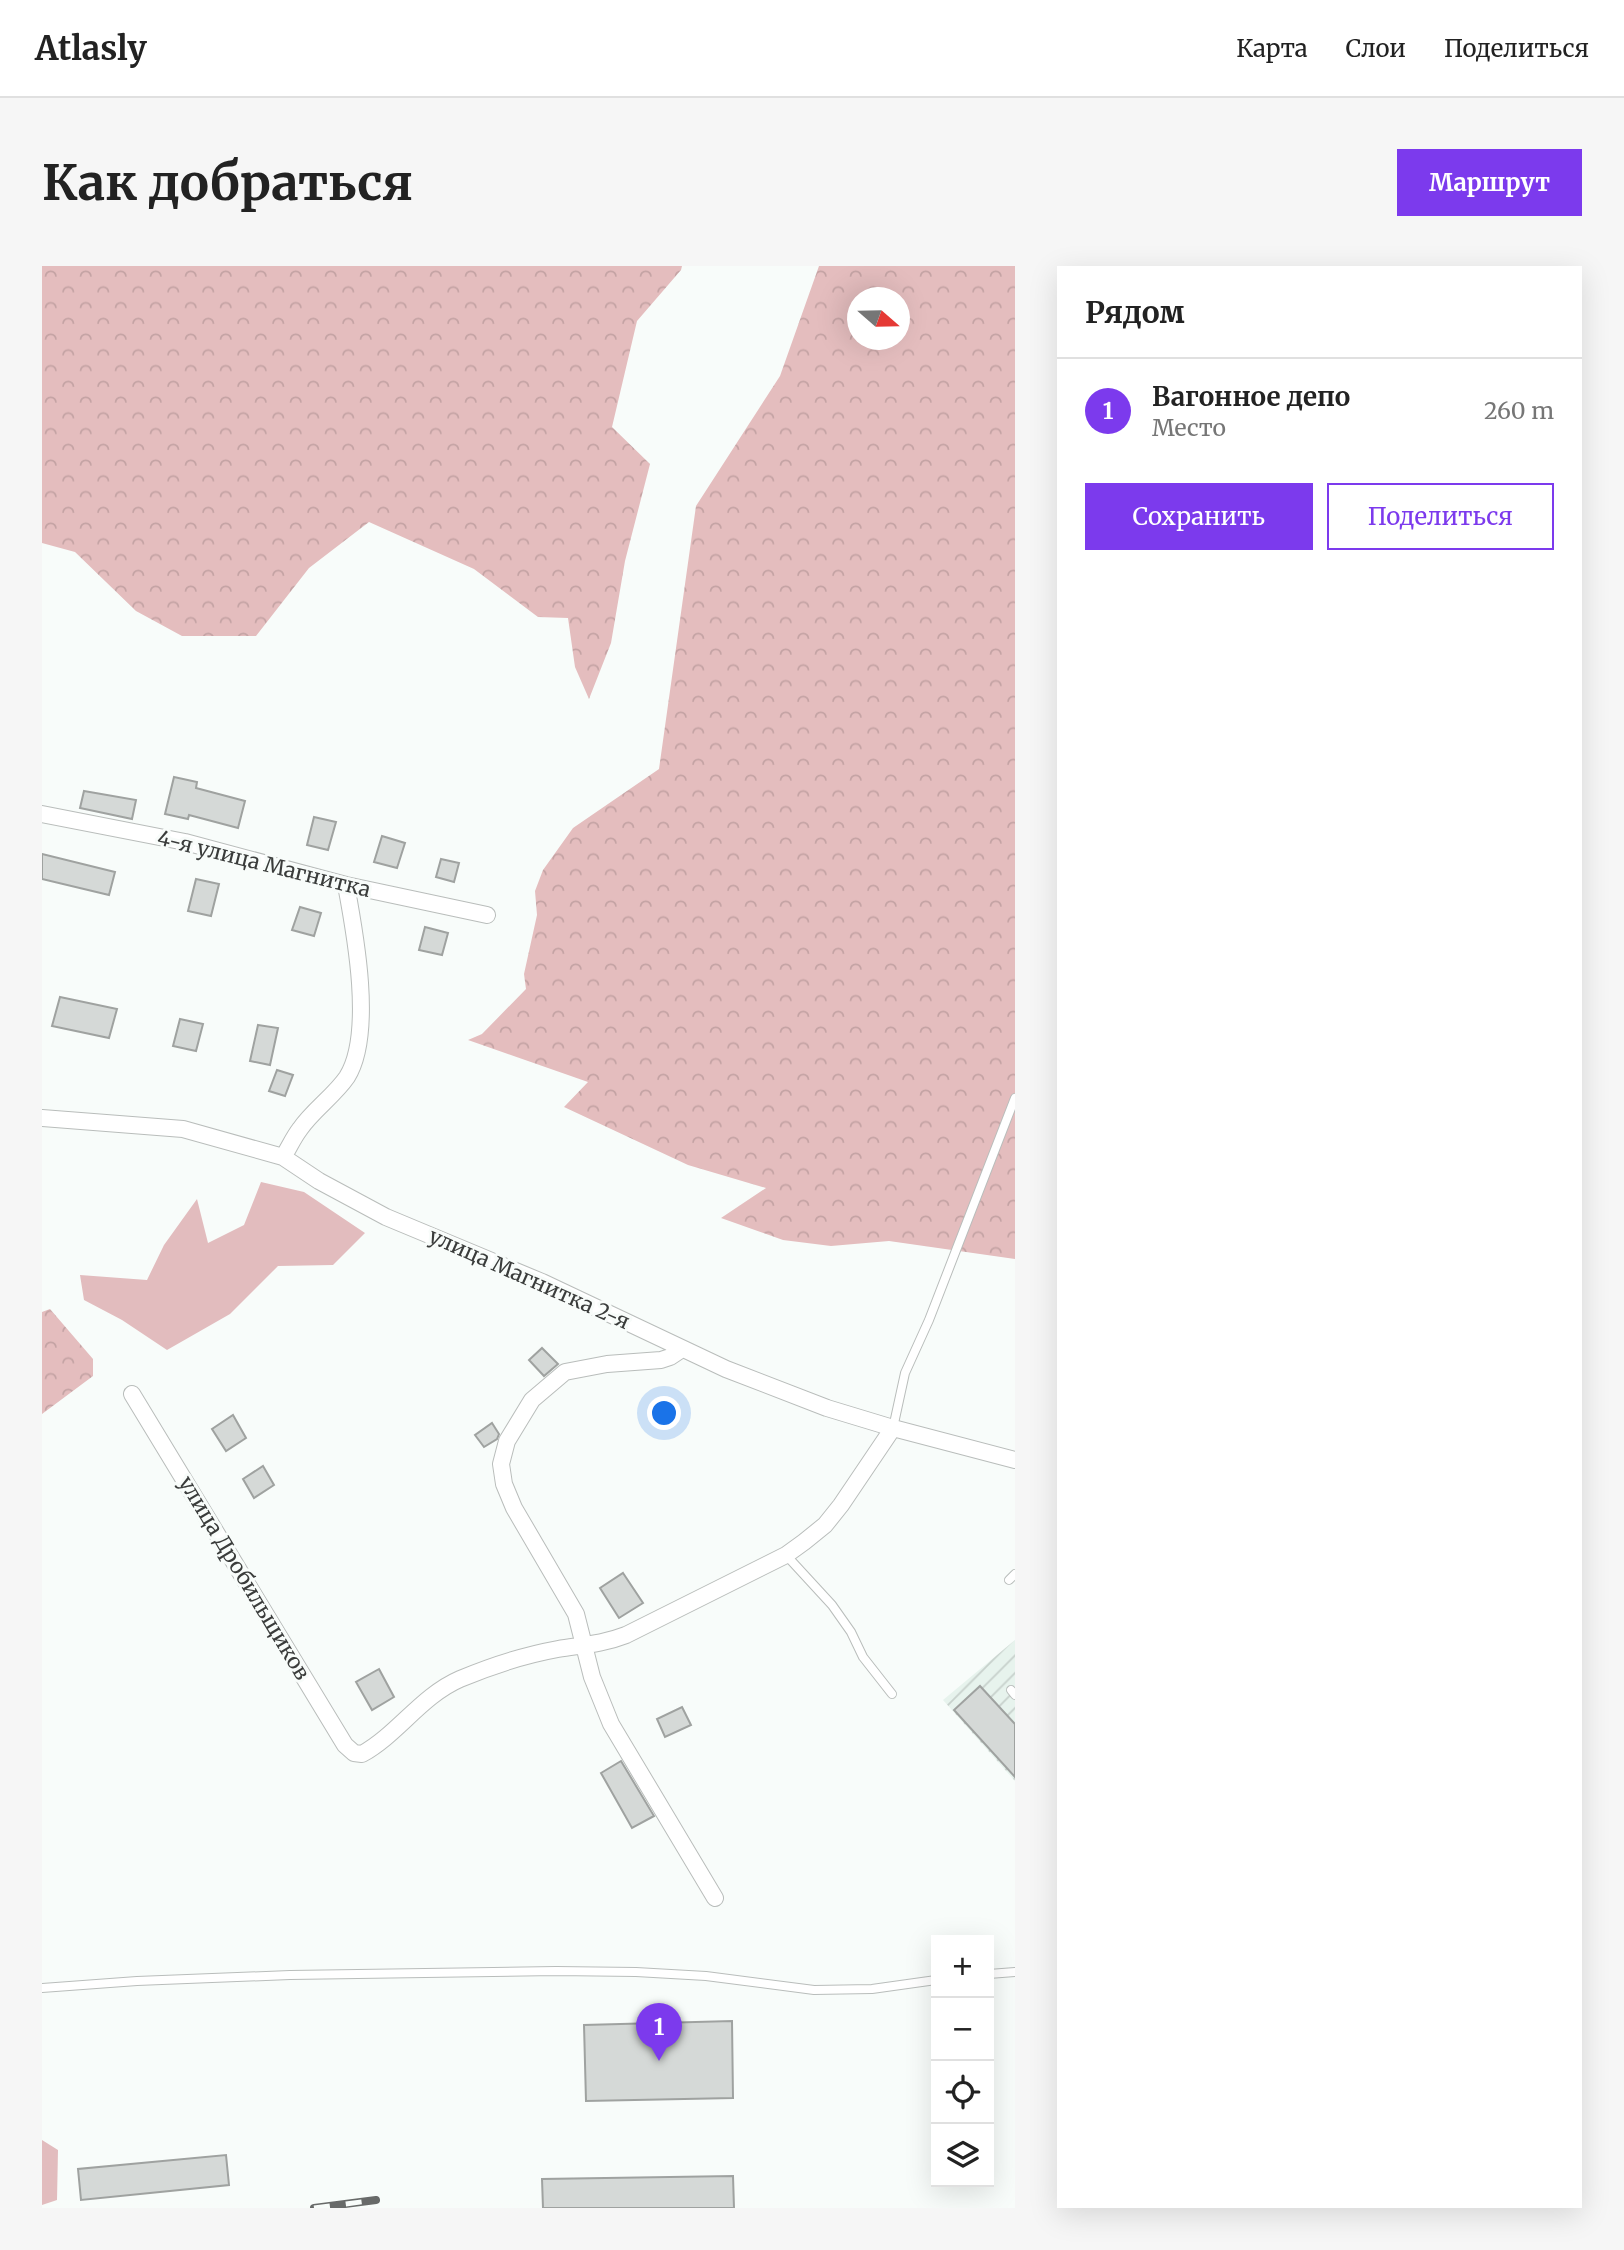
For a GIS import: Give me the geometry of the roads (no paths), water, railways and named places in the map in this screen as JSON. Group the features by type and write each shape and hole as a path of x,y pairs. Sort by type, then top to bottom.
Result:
{"street":[{"name":"4-я улица Магнитка","path":"42,814 185,842 346,885 486,915"},
{"path":"284,1157 299,1129 346,1077 357,1054 361,1030 359,995 355,935 346,885"},
{"name":"улица Магнитка 2-я","path":"42,1118 183,1129 284,1157 319,1181 386,1217 542,1282 682,1349 790,1395 893,1428 1015,1460"},
{"path":"682,1349 661,1360 607,1364 565,1372 532,1400 507,1441 500,1464 504,1484 514,1508 576,1614 592,1677 611,1724 716,1898"},
{"name":"улица Дробильщиков","path":"132,1394 345,1745 354,1753 362,1754 376,1746 439,1690 458,1680 525,1656 584,1646"},
{"path":"584,1646 604,1643 626,1635 786,1555 825,1525 855,1486 893,1428"}],"lane":[{"path":"893,1428 905,1373 929,1320 1015,1098"},
{"path":"786,1555 832,1605 851,1632 863,1657 892,1694"},
{"path":"42,1988 290,1975 556,1971 706,1976 814,1990 872,1989 931,1981"},
{"path":"994,1974 1015,1972"}],"railway":[{"path":"314,2208 376,2200"}],"place":[{"name":"Вагонное депо","path":"659,2061"}]}
